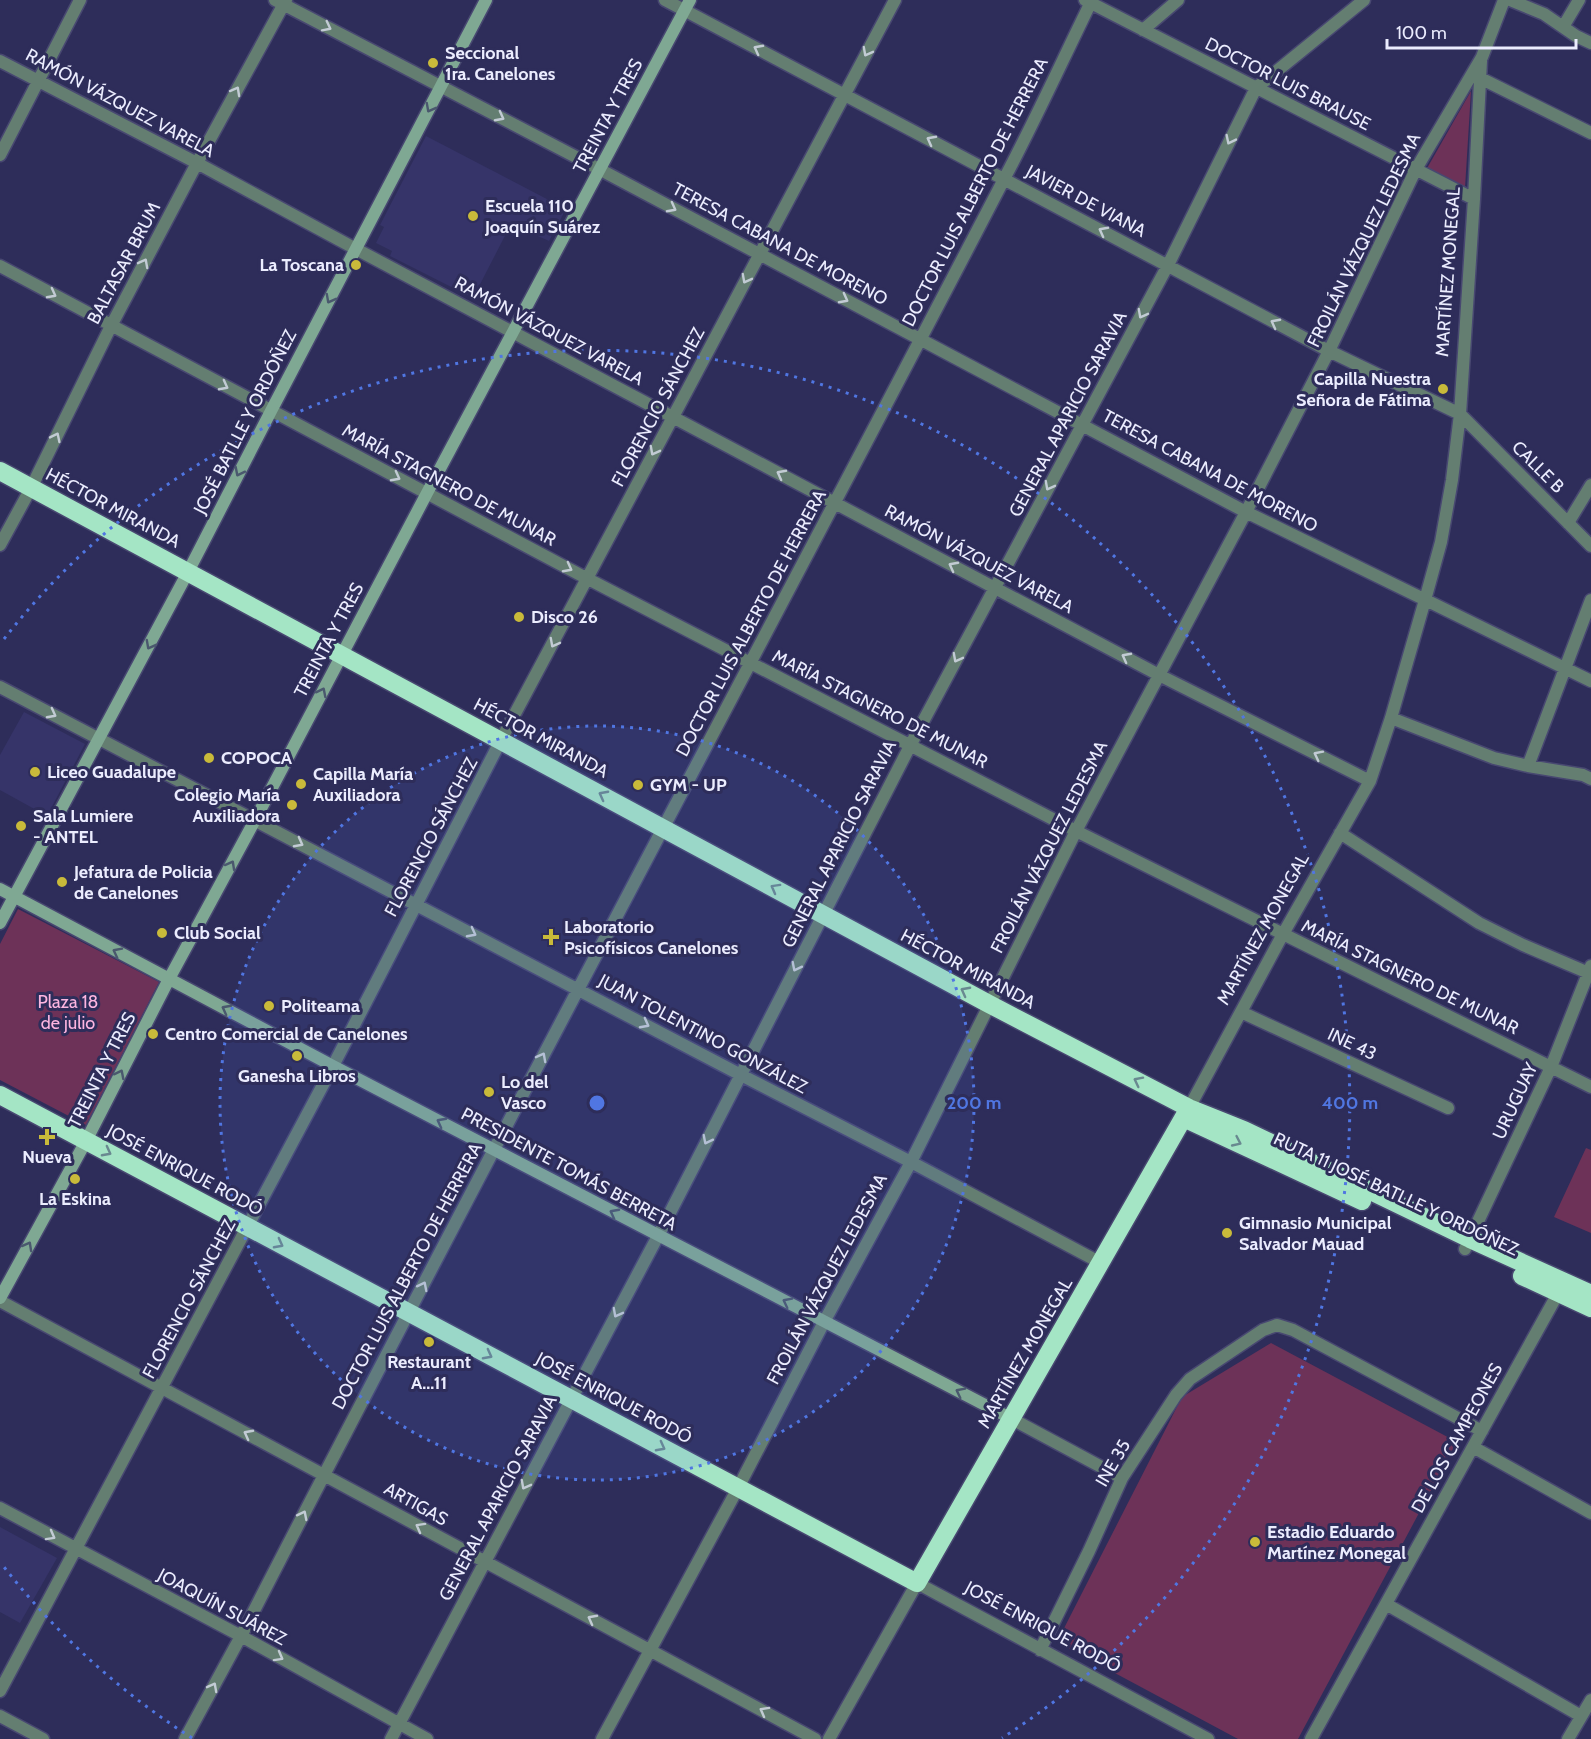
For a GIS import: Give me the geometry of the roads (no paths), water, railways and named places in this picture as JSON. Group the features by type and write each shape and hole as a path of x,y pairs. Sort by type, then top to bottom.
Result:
{"highway":[{"name":"HÉCTOR MIRANDA","path":"0,471 663,827 1187,1113"},
{"name":"JOSÉ ENRIQUE RODÓ","path":"0,1095 917,1583"},
{"name":"RUTA 11 JOSÉ BATLLE Y ORDÓÑEZ","path":"1187,1113 1244,1130 1467,1244 1561,1287 1591,1308"},
{"name":"MARTÍNEZ MONEGAL","path":"917,1583 1187,1113"},
{"name":"RUTA 11 JOSÉ BATLLE Y ORDÓÑEZ","path":"1561,1287 1591,1294"}],"street":[{"path":"0,155 80,0"},
{"name":"JOSÉ BATLLE Y ORDÓÑEZ","path":"0,923 188,572 486,0"},
{"name":"JAVIER DE VIANA","path":"665,0 687,5 845,94 1329,351 1460,414"},
{"name":"FLORENCIO SÁNCHEZ","path":"0,1691 248,1228 501,740 895,0"},
{"path":"1143,30 1178,0"},
{"name":"GENERAL APARICIO SARAVIA","path":"391,1739 658,1236 911,744 1168,265 1257,88 1364,0"},
{"name":"FROILÁN VÁZQUEZ LEDESMA","path":"602,1739 911,1162 1076,831 1329,351 1416,169 1482,57 1504,0"},
{"path":"1510,0 1544,14 1576,36 1591,43"},
{"path":"1563,27 1579,0"},
{"name":"DOCTOR LUIS BRAUSE","path":"1089,1 1474,199"},
{"name":"DOCTOR LUIS ALBERTO DE HERRERA","path":"185,1739 241,1636 577,989 1005,179 1089,1"},
{"name":"TERESA CABANA DE MORENO","path":"282,2 1246,512 1591,681"},
{"name":"BALTASAR BRUM","path":"0,545 31,488 111,326 282,2"},
{"name":"TREINTA Y TRES","path":"0,1299 86,1141 169,979 687,5"},
{"name":"MARTÍNEZ MONEGAL","path":"1187,1113 1240,1012 1370,781 1425,600 1441,542 1449,501 1460,414 1482,57"},
{"name":"RAMÓN VÁZQUEZ VARELA","path":"0,61 197,163 1160,675 1370,781"},
{"path":"1480,78 1591,133"},
{"name":"MARÍA STAGNERO DE MUNAR","path":"0,266 588,579 1076,831 1591,1087"},
{"name":"CALLE B","path":"1460,414 1591,546"},
{"path":"1568,523 1591,485"},
{"path":"1528,766 1591,600"},
{"name":"JUAN TOLENTINO GONZÁLEZ","path":"0,687 1101,1263"},
{"path":"1391,718 1494,758 1528,766 1588,773"},
{"path":"1340,833 1479,923 1523,945 1590,971"},
{"name":"PRESIDENTE TOMÁS BERRETA","path":"0,889 333,1066 1122,1478"},
{"name":"URUGUAY","path":"1467,1244 1551,1067 1590,971"},
{"name":"INE 43","path":"1240,1012 1448,1108"},
{"name":"DE LOS CAMPEONES","path":"1311,1739 1561,1287"},
{"name":"ARTIGAS","path":"0,1299 162,1389 815,1739"},
{"name":"INE 35","path":"1040,1650 1122,1478 1176,1395 1190,1379 1263,1330 1277,1325 1293,1330 1482,1431"},
{"path":"1473,1447 1591,1513"},
{"name":"JOAQUÍN SUÁREZ","path":"0,1508 241,1636 427,1739"},
{"name":"MARTÍNEZ MONEGAL","path":"829,1739 917,1583"},
{"name":"JOSÉ ENRIQUE RODÓ","path":"917,1583 1208,1739"},
{"path":"1386,1604 1581,1716"},
{"path":"1568,1739 1591,1700"},
{"path":"0,1716 43,1739"}],"place":[{"name":"Seccional 1ra. Canelones","path":"433,63"},
{"name":"Escuela 110 Joaquín Suárez","path":"473,216"},
{"name":"La Toscana","path":"356,265"},
{"name":"Capilla Nuestra Señora de Fátima","path":"1443,389"},
{"name":"Disco 26","path":"519,617"},
{"name":"COPOCA","path":"209,758"},
{"name":"Liceo Guadalupe","path":"35,772"},
{"name":"Capilla María Auxiliadora","path":"301,784"},
{"name":"GYM - UP","path":"638,785"},
{"name":"Colegio María Auxiliadora","path":"292,805"},
{"name":"Sala Lumiere - ANTEL","path":"21,826"},
{"name":"Jefatura de Policia de Canelones","path":"62,882"},
{"name":"Club Social","path":"162,933"},
{"name":"Laboratorio Psicofísicos Canelones","path":"551,937"},
{"name":"Politeama","path":"269,1006"},
{"name":"Centro Comercial de Canelones","path":"153,1034"},
{"name":"Ganesha Libros","path":"297,1056"},
{"name":"Lo del Vasco","path":"489,1092"},
{"name":"Nueva","path":"47,1137"},
{"name":"La Eskina","path":"75,1179"},
{"name":"Gimnasio Municipal Salvador Mauad","path":"1227,1233"},
{"name":"Restaurant A...11","path":"429,1342"},
{"name":"Estadio Eduardo Martínez Monegal","path":"1255,1542"}],"park label":[{"name":"Plaza 18 de julio","path":"68,1012"}]}
